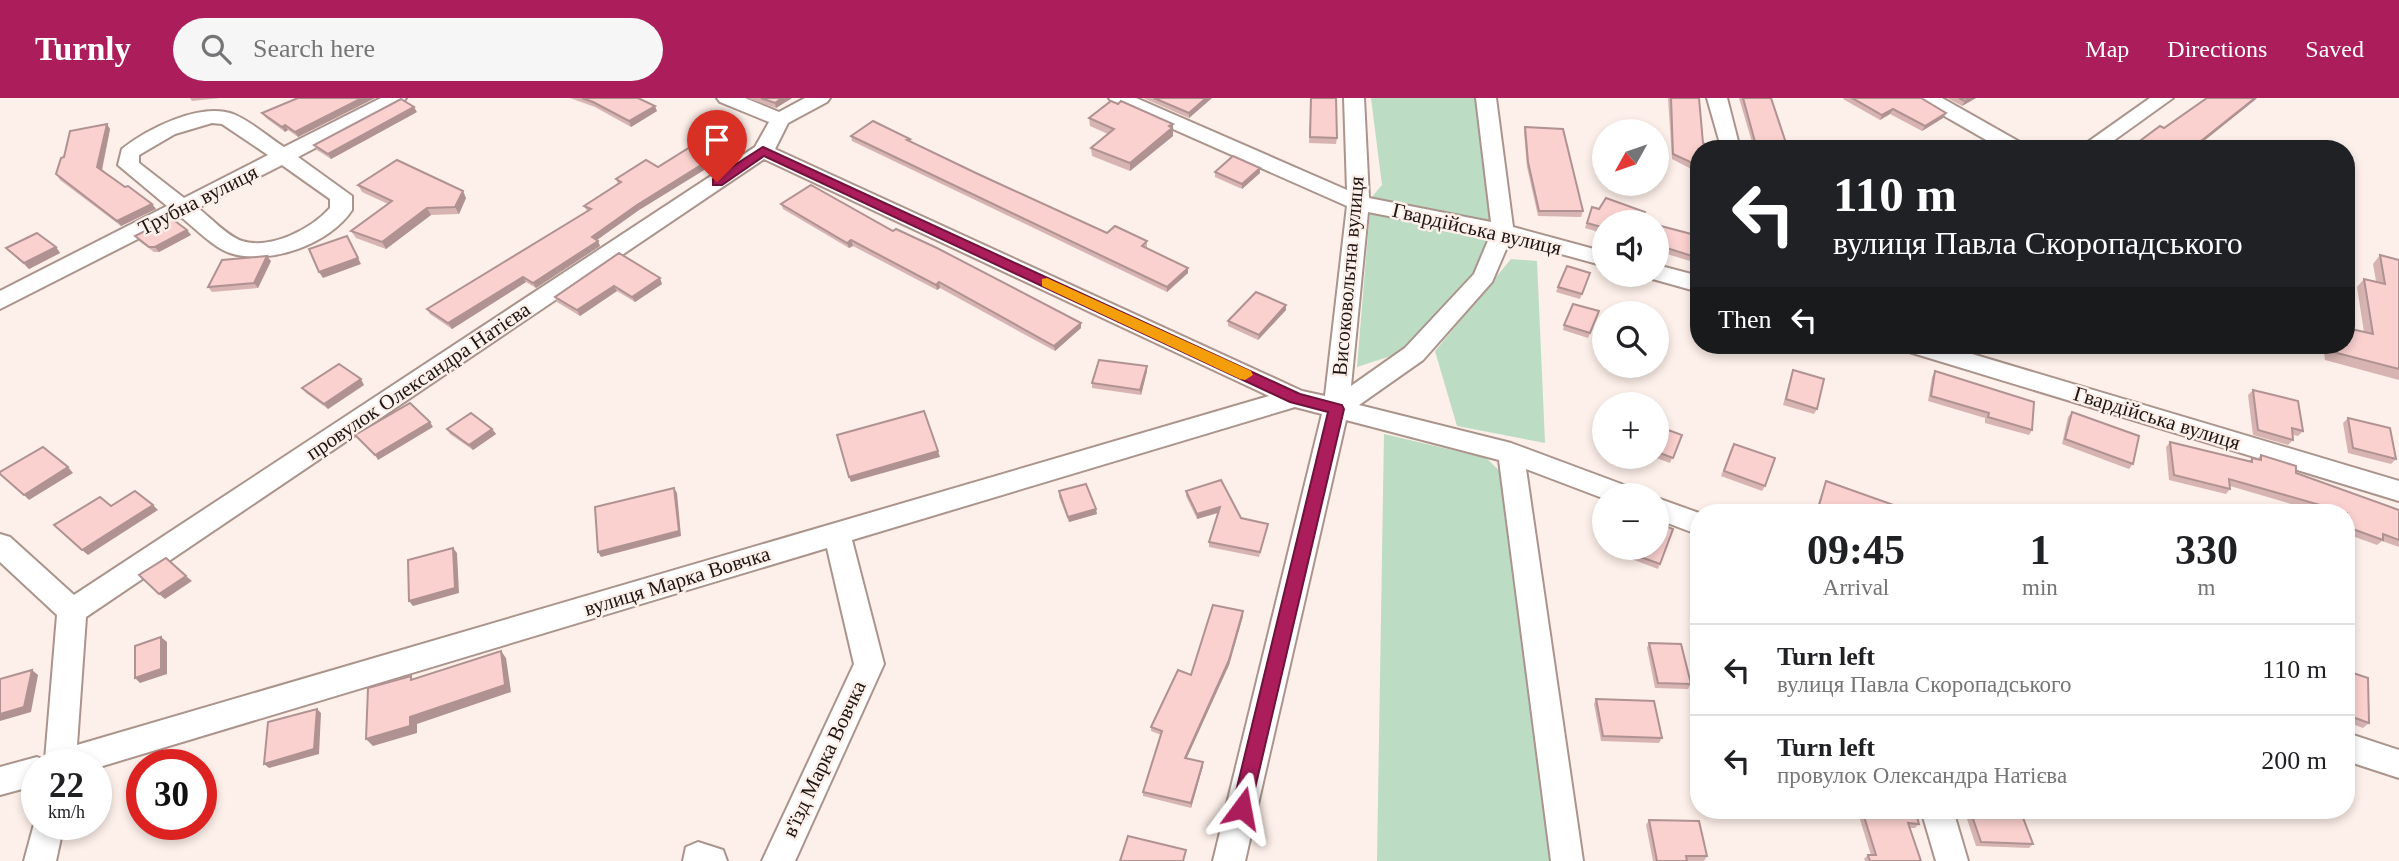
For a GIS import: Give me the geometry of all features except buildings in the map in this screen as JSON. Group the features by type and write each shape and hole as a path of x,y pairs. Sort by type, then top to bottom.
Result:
{"street":[{"name":"Трубна вулиця","path":"0,302 396,98"},
{"path":"727,98 780,119"},
{"path":"820,98 780,119 763,151 1295,398 1511,453 1592,483"},
{"name":"Гвардійська вулиця","path":"1119,98 1358,203 1503,231 1592,255"},
{"name":"Високовольтна вулиця","path":"1229,861 1336,409 1358,203 1354,98"},
{"path":"1336,409 1414,354 1484,278 1503,231 1486,98"},
{"path":"1717,98 1729,140"},
{"path":"1927,98 2002,140"},
{"path":"2101,140 2163,98"},
{"path":"212,117 228,120 281,157 341,196 341,210 328,225 283,247 257,250 234,247 128,165 129,153 143,141 190,121 212,117"},
{"name":"провулок Олександра Натієва","path":"72,611 763,151"},
{"path":"1669,276 1690,282"},
{"name":"Гвардійська вулиця","path":"1944,354 2399,491"},
{"name":"вулиця Марка Вовчка","path":"112,749 1295,398"},
{"path":"1511,453 1567,861"},
{"path":"1669,513 1690,521"},
{"name":"в'їзд Марка Вовчка","path":"778,861 869,664 837,534"},
{"path":"0,545 72,611 60,749"},
{"path":"2355,750 2399,764"},
{"path":"0,781 21,775"},
{"path":"1940,819 1952,861"},
{"path":"40,861 45,840"}],"green space":[{"path":"1371,98 1480,98 1496,234 1475,274 1400,353 1357,367 1371,198 1382,185"},
{"path":"1511,259 1537,261 1545,443 1457,426 1435,351"},
{"path":"1384,434 1486,458 1505,476 1553,861 1377,861"}],"slow traffic":[{"path":"1047,283 1245,375"}],"route":[{"path":"717,182 763,151 1295,398 1336,409 1242,808"}]}
